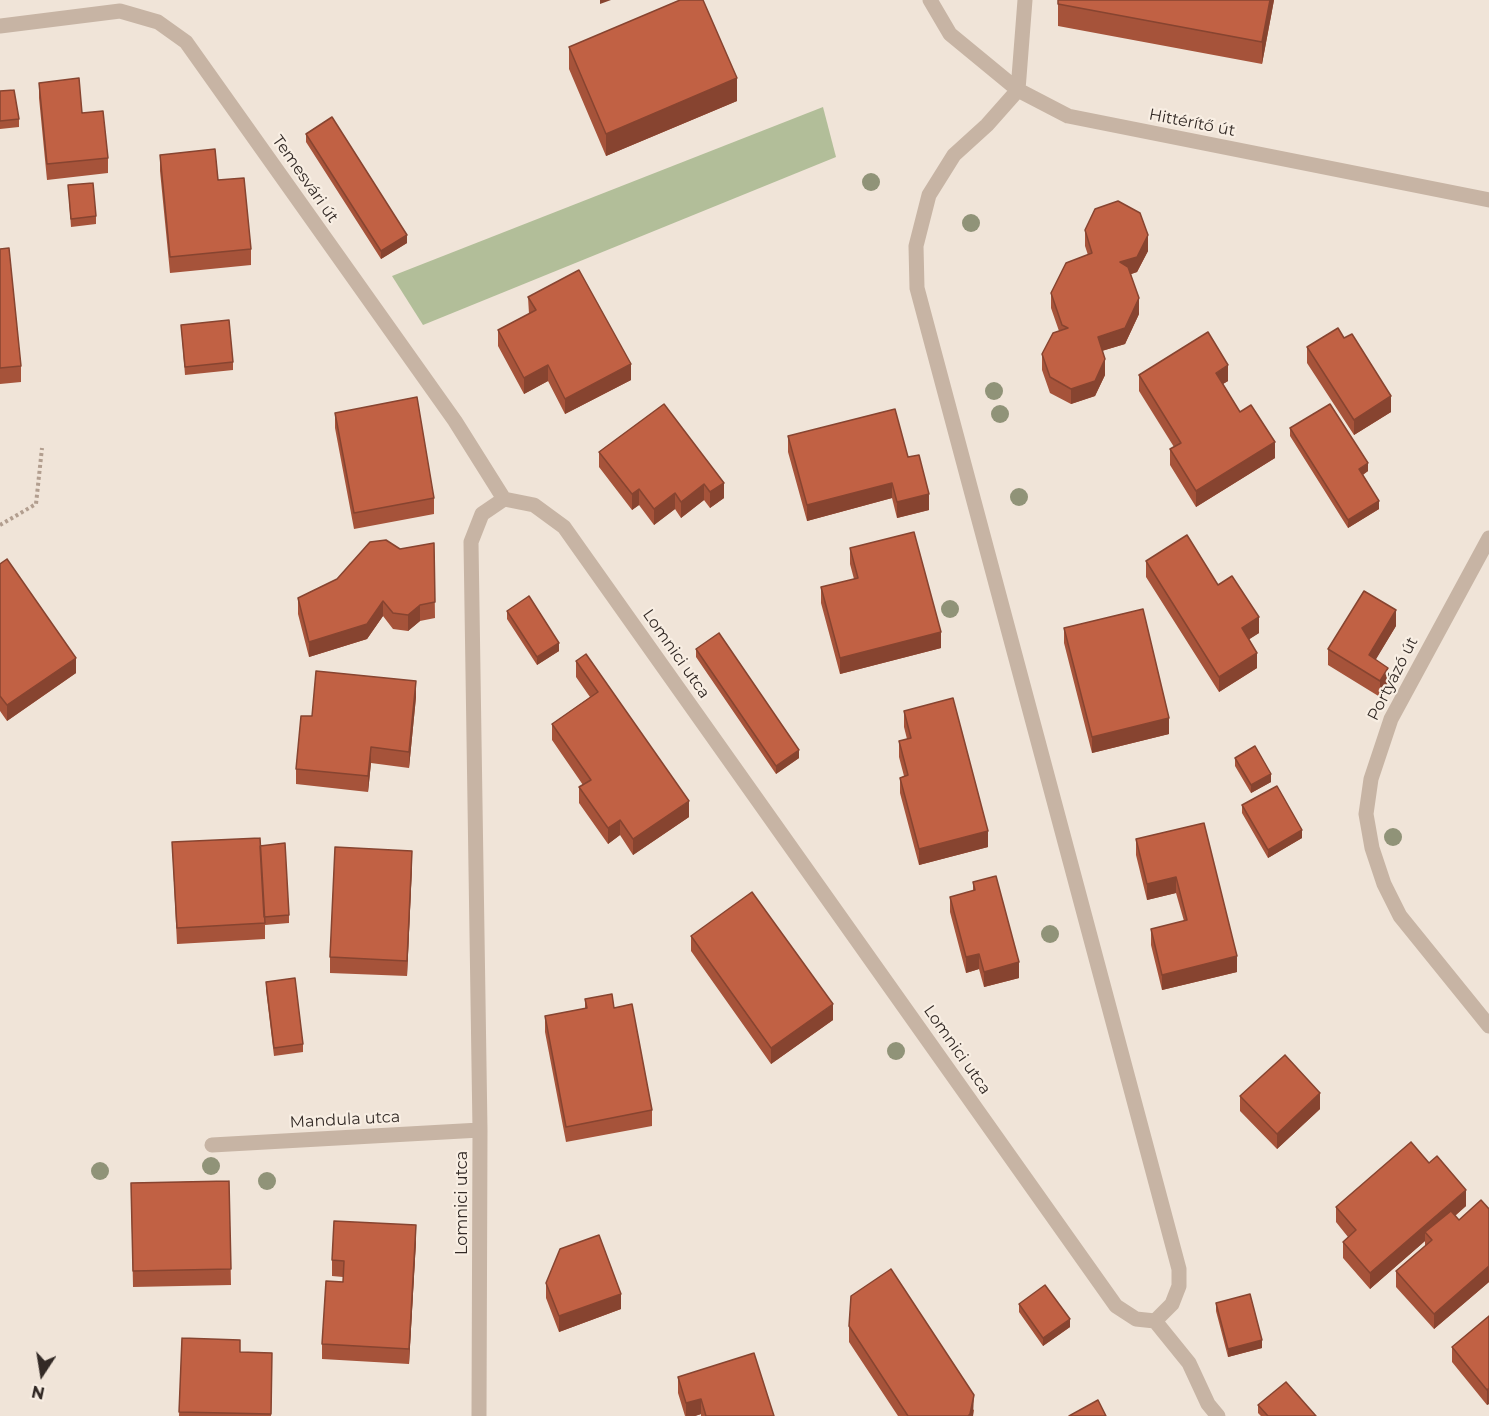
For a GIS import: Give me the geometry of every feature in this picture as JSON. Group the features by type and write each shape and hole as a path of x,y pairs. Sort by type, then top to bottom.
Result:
{"street":[{"name":"Hittérítő út","path":"930,0 950,34 1018,90 1068,116 1489,200"},
{"path":"1025,0 1018,90 987,125 954,155 929,195 916,246 917,288 1179,1269 1179,1286 1172,1304 1155,1321 1189,1363 1209,1410 1218,1416"},
{"name":"Temesvári út","path":"0,26 120,11 158,22 186,42 454,421 504,499"},
{"name":"Lomnici utca","path":"479,1416 480,1130 471,542 482,514 504,499 534,505 564,527 1116,1306 1137,1319 1155,1321"},
{"name":"Portyázó út","path":"1489,538 1390,719 1371,779 1366,814 1372,848 1384,884 1400,915 1489,1026"},
{"name":"Mandula utca","path":"212,1145 480,1130"}],"path":[{"path":"0,525 36,504 42,448"}],"green space":[{"path":"823,107 836,157 423,325 392,276"}],"building":[{"path":"680,0 703,0 737,78 606,134 569,47"},
{"path":"1058,0 1270,0 1262,42 1058,4"},
{"path":"79,78 82,113 103,111 108,158 47,164 39,83"},
{"path":"14,90 19,119 0,121 0,91"},
{"path":"332,117 407,235 381,251 306,134"},
{"path":"215,149 218,180 244,178 251,249 170,257 160,155"},
{"path":"93,183 96,216 71,219 68,185"},
{"path":"1118,201 1140,213 1148,235 1137,257 1120,262 1128,267 1139,298 1125,328 1098,337 1105,359 1095,381 1071,389 1050,377 1042,354 1053,333 1068,328 1062,325 1051,293 1066,263 1092,253 1085,230 1095,209"},
{"path":"9,248 21,366 0,368 0,249"},
{"path":"579,270 631,364 565,399 548,365 524,378 498,330 536,310 528,297"},
{"path":"229,320 233,362 185,367 181,325"},
{"path":"1338,328 1344,338 1352,334 1391,396 1354,420 1307,347"},
{"path":"1208,332 1228,365 1216,373 1240,412 1251,405 1275,442 1196,491 1170,449 1181,443 1139,375"},
{"path":"417,397 434,498 354,513 335,413"},
{"path":"664,404 724,483 710,492 704,484 681,502 675,493 654,509 639,489 632,494 599,452"},
{"path":"1330,404 1368,463 1359,469 1379,501 1348,520 1290,428"},
{"path":"895,409 908,457 919,455 929,494 897,502 892,483 807,505 788,436"},
{"path":"914,532 941,632 840,658 821,587 858,578 850,548"},
{"path":"1187,535 1218,585 1232,576 1259,617 1242,628 1257,653 1219,677 1146,561"},
{"path":"386,540 400,549 434,543 435,602 420,605 408,615 393,613 383,601 367,624 309,642 298,598 337,579 370,542"},
{"path":"7,559 76,658 7,705 0,696 0,564"},
{"path":"1364,591 1396,610 1369,655 1388,668 1380,681 1328,649"},
{"path":"529,596 559,643 537,657 507,611"},
{"path":"1143,609 1169,718 1092,737 1064,628"},
{"path":"719,633 799,750 776,766 696,649"},
{"path":"586,654 689,801 633,839 620,820 608,828 579,787 591,780 552,724 598,692 576,661"},
{"path":"316,671 416,681 409,752 371,747 368,776 296,769 301,716 312,716"},
{"path":"953,698 988,831 919,849 900,778 908,775 899,741 911,738 904,711"},
{"path":"1255,746 1271,774 1251,785 1235,758"},
{"path":"1277,786 1302,830 1268,850 1242,805"},
{"path":"1204,823 1237,956 1162,975 1151,929 1187,920 1176,877 1147,884 1136,839"},
{"path":"260,838 265,923 177,928 172,842"},
{"path":"285,843 289,915 264,917 260,846"},
{"path":"335,847 412,851 407,961 330,957"},
{"path":"996,876 1019,962 984,972 979,954 966,957 950,897 975,890 973,882"},
{"path":"752,892 833,1004 771,1048 691,936"},
{"path":"295,978 303,1044 274,1048 266,982"},
{"path":"612,994 614,1008 632,1004 652,1110 566,1127 545,1016 587,1008 585,999"},
{"path":"1285,1055 1320,1093 1277,1134 1240,1096"},
{"path":"1411,1142 1429,1163 1437,1156 1466,1190 1370,1273 1343,1242 1356,1230 1336,1207"},
{"path":"229,1181 231,1269 133,1271 131,1183"},
{"path":"1481,1200 1489,1209 1489,1266 1434,1314 1396,1271 1432,1240 1425,1232 1451,1211 1459,1220"},
{"path":"334,1221 416,1225 409,1349 322,1344 326,1281 343,1282 344,1261 332,1260"},
{"path":"599,1235 621,1294 559,1316 546,1283 560,1249"},
{"path":"891,1269 974,1395 968,1416 908,1416 849,1326 851,1296"},
{"path":"1045,1285 1070,1319 1043,1338 1019,1304"},
{"path":"1250,1294 1262,1340 1228,1349 1216,1303"},
{"path":"1489,1316 1489,1388 1487,1390 1452,1347"},
{"path":"182,1338 240,1340 240,1352 272,1353 271,1414 179,1412"},
{"path":"754,1353 774,1416 706,1416 701,1399 686,1403 678,1377"},
{"path":"1286,1382 1316,1416 1268,1416 1258,1405"},
{"path":"1098,1400 1106,1416 1069,1416"}]}
